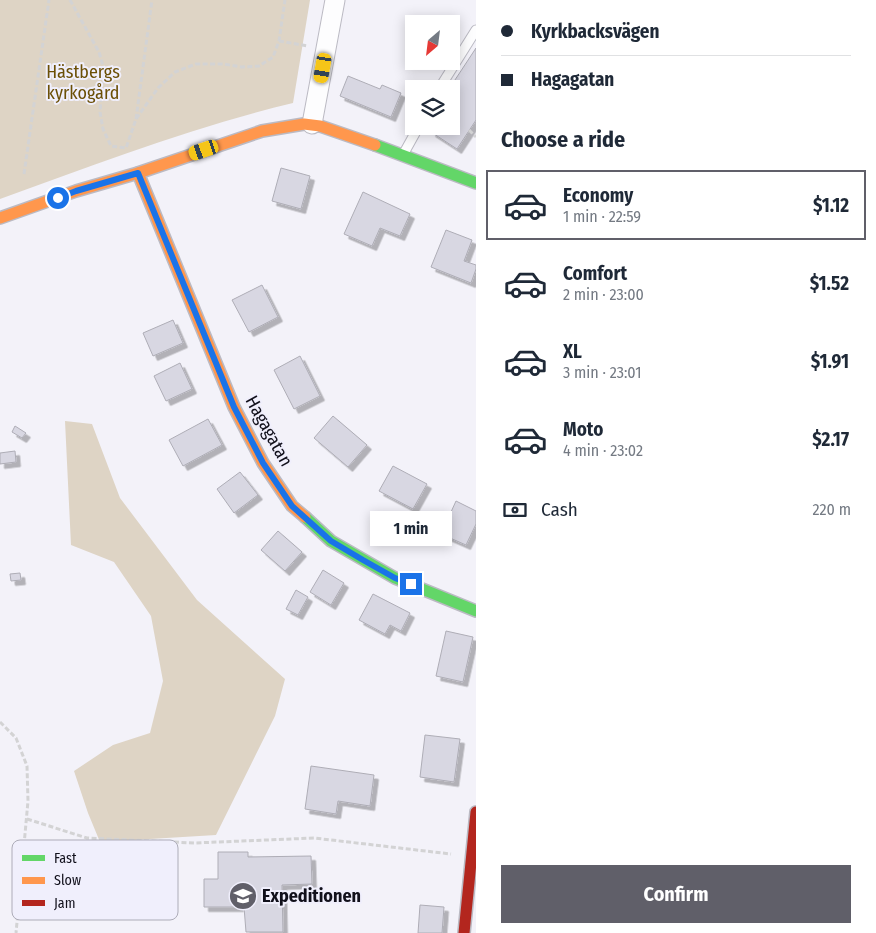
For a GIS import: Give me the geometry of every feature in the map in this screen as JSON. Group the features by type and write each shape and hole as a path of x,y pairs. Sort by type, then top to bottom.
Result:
{"street":[{"path":"312,124 335,0"},
{"path":"0,218 76,191 138,173 262,131 312,124 354,137 476,183"},
{"name":"Hagagatan","path":"138,173 234,407 263,463 292,506 331,541 363,560 395,578 476,611"},
{"path":"464,933 476,812"}],"lane":[{"path":"445,80 476,30"},
{"path":"402,156 413,135"}],"path":[{"path":"24,174 49,0"},
{"path":"70,0 99,52 103,66 100,112 103,129 111,146 126,148 136,120 152,0"},
{"path":"136,120 158,88 175,72 196,64 223,64 242,67 259,66 273,57 280,41 285,0"},
{"path":"280,41 326,49"},
{"path":"470,130 476,137"},
{"path":"0,722 16,738 27,766 28,801 25,840"},
{"path":"27,819 87,838 130,840"},
{"path":"178,842 314,838 472,856"},
{"path":"16,933 17,920"}],"green space":[{"name":"Hästbergs kyrkogård","path":"0,0 310,0 293,103 182,135 0,199"},
{"path":"65,421 92,424 120,498 197,600 285,679 275,716 216,835 99,840 74,771 113,745 150,733 163,681 151,616 114,562 71,545"}],"building":[{"path":"476,48 476,120 457,149 436,135 460,135 460,80 455,80"},
{"path":"348,76 380,89 382,85 401,93 391,117 340,96"},
{"path":"281,168 310,176 301,209 272,201"},
{"path":"363,192 410,214 400,236 380,228 372,246 344,234"},
{"path":"446,230 472,240 464,261 476,265 471,283 431,267"},
{"path":"262,285 278,317 249,332 232,300"},
{"path":"173,320 183,343 153,356 143,333"},
{"path":"300,356 320,396 294,409 274,370"},
{"path":"180,363 192,389 166,401 154,376"},
{"path":"333,416 367,445 348,467 314,438"},
{"path":"208,419 222,445 183,466 169,440"},
{"path":"15,426 26,433 22,438 12,432"},
{"path":"15,451 16,462 0,464 0,453"},
{"path":"393,466 427,484 413,509 379,491"},
{"path":"240,472 258,495 234,513 217,489"},
{"path":"456,501 476,511 476,524 466,545 441,534"},
{"path":"278,531 302,552 285,571 261,550"},
{"path":"323,570 344,583 331,605 310,592"},
{"path":"20,573 21,580 11,581 10,574"},
{"path":"296,590 308,597 298,615 286,609"},
{"path":"373,594 410,613 401,631 390,625 385,634 359,620"},
{"path":"446,631 473,637 463,682 436,676"},
{"path":"425,735 460,739 454,782 420,777"},
{"path":"311,766 374,775 370,806 338,801 336,814 305,809"},
{"name":"Expeditionen","path":"218,852 248,852 248,857 311,856 312,884 282,885 283,932 246,932 244,907 204,907 204,879 218,879"},
{"path":"420,905 444,907 442,933 418,933"}],"traffic: fast":[{"path":"375,145 476,183"},
{"path":"305,517 331,541 395,578 476,611"}],"traffic: slow":[{"path":"0,218 76,191 138,173 262,131 304,124 320,126 375,145"},
{"path":"138,173 234,407 263,463 292,506 305,517"}],"traffic: jam":[{"path":"464,933 476,812"}],"place":[{"name":"Expeditionen","path":"243,896"}],"route":[{"path":"58,198 138,173 234,407 263,463 292,506 331,541 395,578 411,584"}]}
